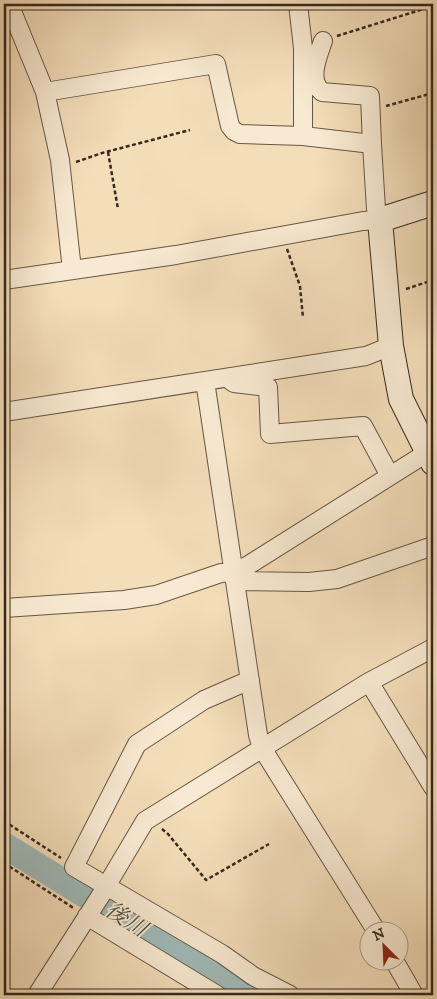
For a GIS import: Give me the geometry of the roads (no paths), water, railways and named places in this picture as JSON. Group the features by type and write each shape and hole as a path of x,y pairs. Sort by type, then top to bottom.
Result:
{"street":[{"path":"4,6 9,4 45,92 60,166 72,270"},
{"path":"298,4 303,48 303,136"},
{"path":"235,576 247,566 390,476 431,455 401,399 391,346 380,220 376,209 370,96 322,92 316,88 314,81 315,64 323,41"},
{"path":"45,92 216,64 230,126 234,131 240,134 303,136 372,144"},
{"path":"4,280 176,255 282,234 380,220 433,203"},
{"path":"4,412 366,356 391,346"},
{"path":"226,377 234,383 268,387 270,434 363,426 390,476"},
{"path":"205,381 258,735 262,748 371,922"},
{"path":"4,608 124,600 148,596 221,573 235,576 309,582 337,579 430,547"},
{"path":"37,995 145,821 368,682 433,648"},
{"path":"216,995 96,901 74,867 137,744 204,700 250,680"},
{"path":"368,682 433,788"},
{"path":"96,901 222,954 253,976 290,995"},
{"path":"401,972 414,995"}],"waterway":[{"name":"後川","path":"4,845 247,995"}]}
